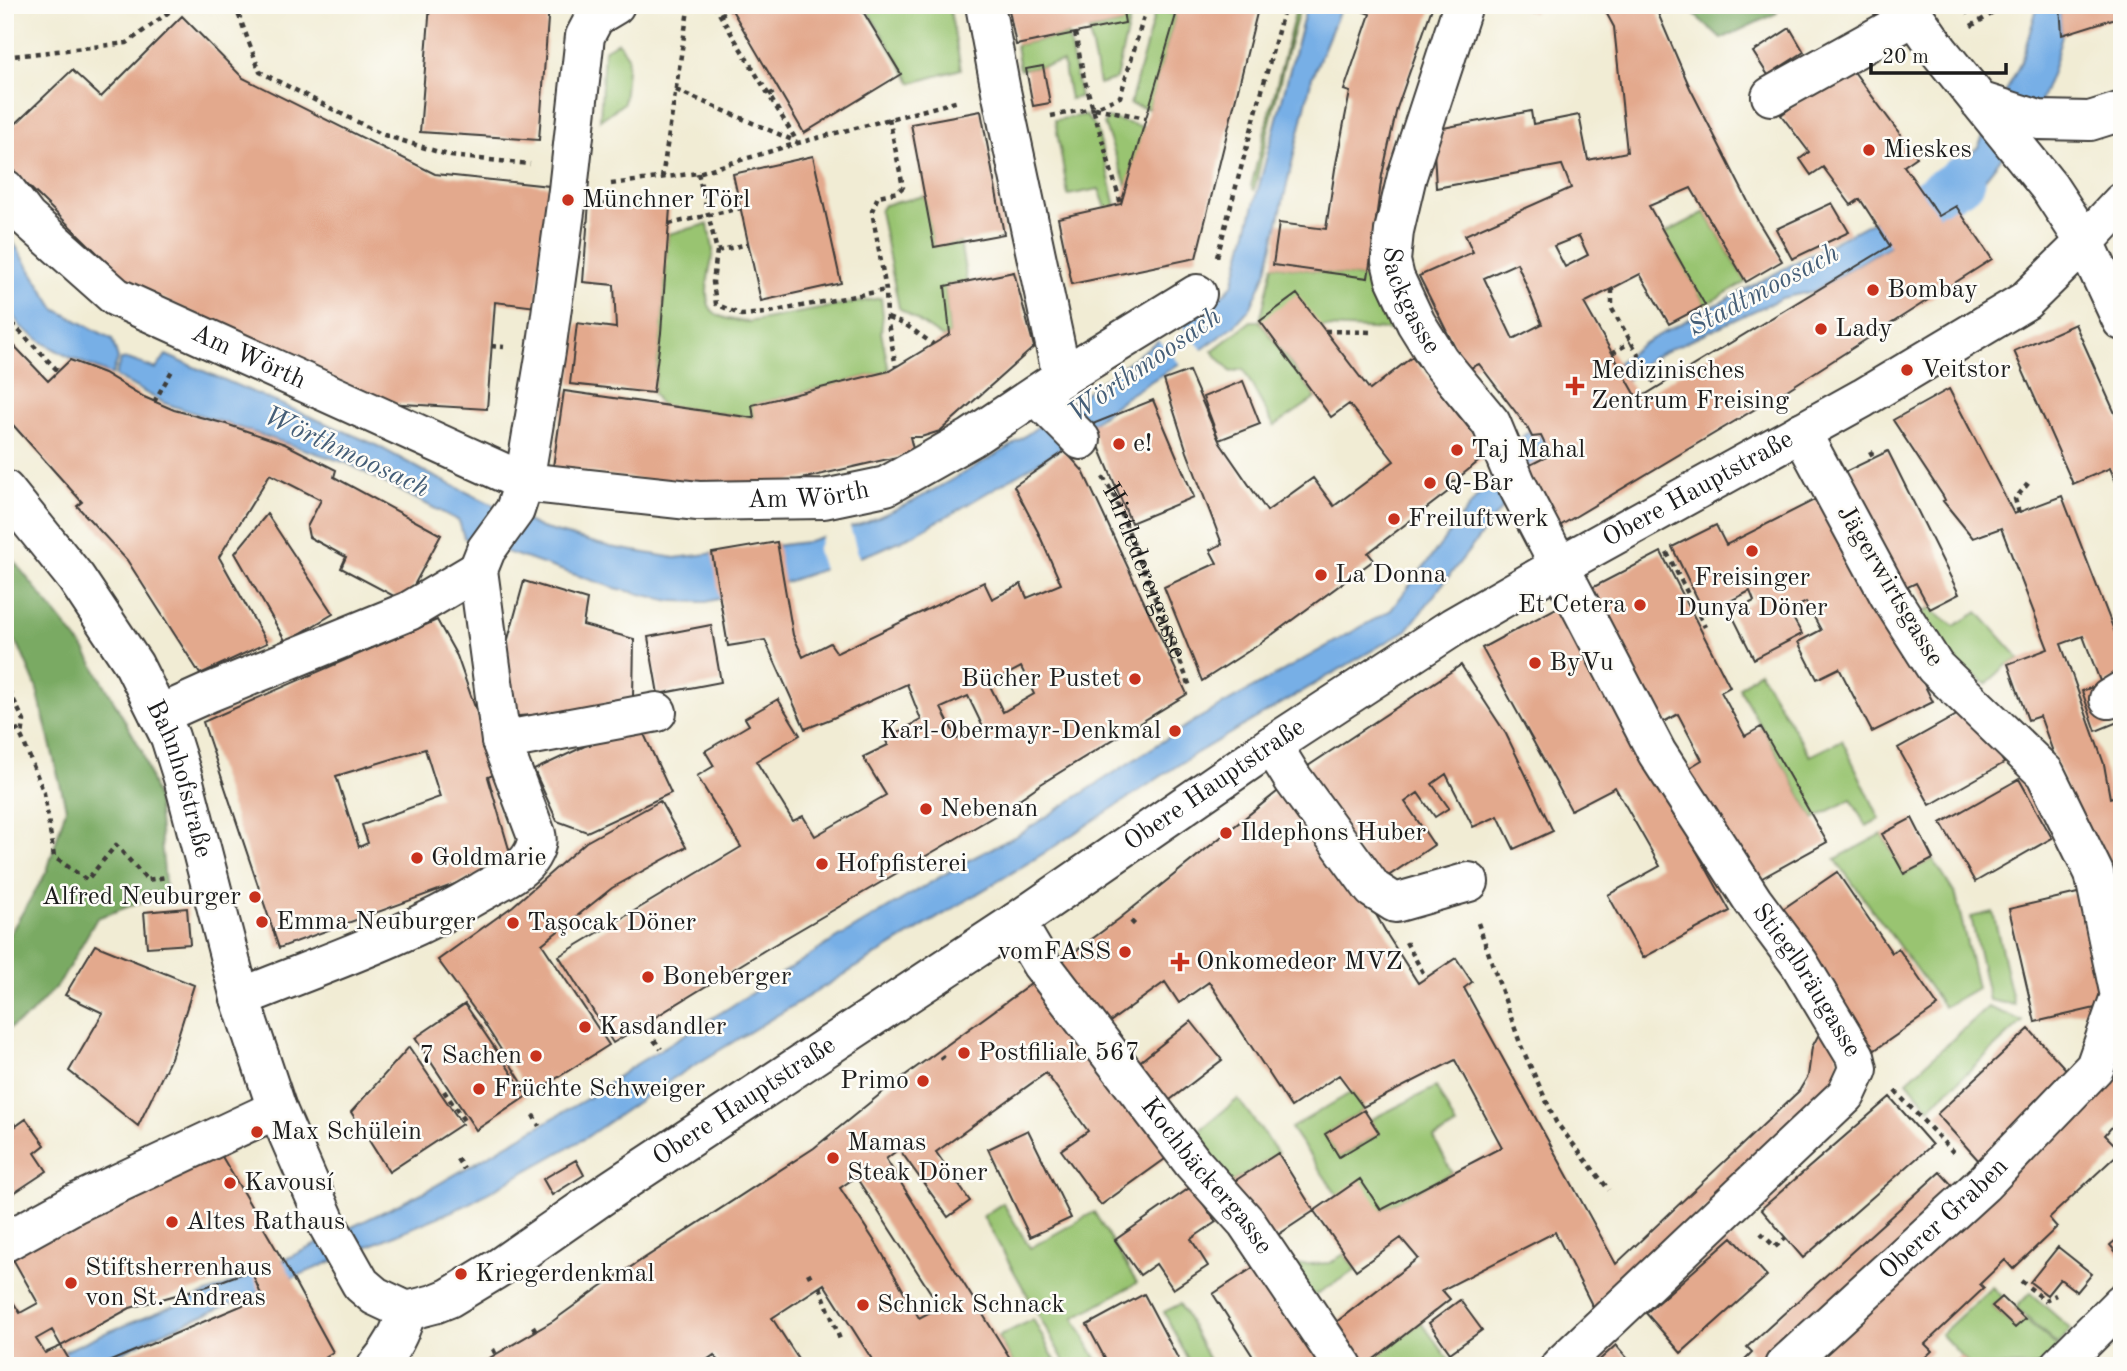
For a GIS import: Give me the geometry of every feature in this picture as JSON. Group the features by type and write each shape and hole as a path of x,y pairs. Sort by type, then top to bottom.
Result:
{"street":[{"path":"159,715 409,611 482,560 519,496 546,351 585,36 595,17 615,5"},
{"path":"985,5 1049,393 1081,440"},
{"name":"Sackgasse","path":"1463,5 1406,176 1394,231 1391,261 1395,278 1416,323 1449,374 1492,423 1516,483 1559,566"},
{"path":"1771,96 1911,11 1939,51 2049,187 2085,242 2122,321"},
{"path":"1979,101 2039,120 2090,121 2122,111"},
{"name":"Am Wörth","path":"5,189 27,218 116,297 519,496 698,501 824,499 886,486 1049,393 1197,294"},
{"name":"Obere Hauptstraße","path":"407,1311 449,1298 500,1266 1016,922 1272,745 1453,627 1863,398 2025,300 2122,202"},
{"name":"Jägerwirtsgasse","path":"1801,432 1889,595 1935,667 2045,773 2094,873 2120,996 2095,1066"},
{"name":"Bahnhofstraße","path":"5,490 48,540 84,589 134,666 170,737 240,998 277,1109 326,1222 360,1284 375,1296 407,1311"},
{"path":"240,998 396,935 456,907 523,867 536,848 538,840 501,741 482,560"},
{"name":"Stieglbräugasse","path":"1559,566 1657,753 1753,901 1799,963 1855,1056 1858,1069 1846,1095 1560,1366"},
{"path":"501,741 657,712"},
{"path":"1272,745 1293,779 1373,889 1395,904 1466,883"},
{"name":"Kochbäckergasse","path":"1016,922 1041,964 1185,1153 1246,1222 1343,1366"},
{"name":"Oberer Graben","path":"1784,1366 1983,1184 2095,1066"},
{"path":"5,1242 74,1204 277,1109"},
{"path":"2059,1366 2122,1303"},
{"path":"377,1366 395,1342 407,1311"}],"path":[{"path":"5,57 127,43 169,12 184,5"},
{"path":"235,5 260,72 381,134 451,156 569,179 662,177 698,173 889,118 1000,91"},
{"path":"662,177 688,10 686,5"},
{"path":"714,5 798,143"},
{"path":"1197,294 1213,272 1285,5"},
{"path":"1968,28 2007,5"},
{"path":"1050,128 1048,116 1094,108 1120,97 1147,6"},
{"path":"720,15 731,9"},
{"path":"1075,33 1084,78 1122,205"},
{"path":"676,90 798,143"},
{"path":"769,94 778,90"},
{"path":"1094,108 1146,118"},
{"path":"889,118 903,187 898,192 878,196 872,211 887,290 887,318 896,367"},
{"path":"698,173 718,251 713,282 716,304 741,314 765,313 887,290"},
{"path":"668,225 741,208"},
{"path":"718,251 748,244"},
{"path":"1612,289 1612,309 1657,387"},
{"path":"5,316 58,371"},
{"path":"887,318 906,325 933,344"},
{"path":"1612,353 1631,342"},
{"path":"154,402 178,359"},
{"name":"Hirtlederergasse","path":"1081,440 1114,495 1191,689"},
{"path":"1870,451 1874,458"},
{"path":"2019,513 2015,499 2031,480"},
{"path":"1670,559 1705,627"},
{"path":"5,682 23,721 22,738"},
{"path":"5,710 22,738 44,793 54,857 87,880 116,845 147,880 170,877 168,867"},
{"path":"1466,883 1521,1046 1556,1122 1609,1190"},
{"path":"1401,932 1426,978"},
{"path":"654,1040 661,1049"},
{"path":"444,1091 465,1122"},
{"path":"1897,1092 1953,1151"},
{"path":"533,1115 539,1126"},
{"path":"457,1159 464,1169"},
{"path":"807,1276 813,1273"},
{"path":"2021,1281 2045,1300 2056,1295"},
{"path":"820,1287 841,1342"}],"green space":[{"path":"864,5 949,5 961,69 912,83"},
{"path":"1122,5 1133,5 1116,79 1099,84 1089,31 1125,23"},
{"path":"1297,5 1301,5 1254,190 1251,186"},
{"path":"1684,5 1773,5 1777,13 1721,39"},
{"path":"1156,9 1176,15 1149,109 1130,104"},
{"path":"1068,35 1080,97 1070,99 1063,62 1020,70 1016,45"},
{"path":"618,42 628,56 624,103 600,120 604,50"},
{"path":"1085,115 1097,129 1116,206 1106,208 1099,189 1068,195 1055,120"},
{"path":"1108,118 1144,127 1127,187 1104,124"},
{"path":"925,196 934,246 960,242 967,282 945,286 950,334 943,338 899,308 880,211 884,205"},
{"path":"1705,212 1746,282 1705,305 1664,234"},
{"path":"708,224 713,251 707,296 712,310 718,315 748,322 881,298 881,332 889,371 753,405 754,418 660,405 653,393 661,333 668,234"},
{"path":"1273,265 1368,278 1395,330 1260,322 1316,398 1274,426 1243,369 1231,372 1212,351 1251,321 1260,321"},
{"path":"5,550 85,650 142,751 157,799 166,893 97,918 61,981 29,1016 5,1031 5,942 47,871 66,808 36,686 19,646 5,635"},
{"path":"1930,609 1954,626 1978,612 2020,659 2008,664 1986,684 1947,658 1914,617"},
{"path":"1759,671 1810,756 1842,740 1880,819 1866,826 1851,799 1814,819 1739,688"},
{"path":"1882,834 1904,874 1933,859 1956,896 1977,988 1944,1007 1835,859"},
{"path":"1993,912 2014,1005 1989,1000 1971,917"},
{"path":"1988,1007 2023,1021 1929,1108 1907,1081"},
{"path":"1436,1087 1456,1126 1434,1138 1452,1173 1381,1210 1337,1195 1291,1128 1352,1092 1364,1110 1325,1134 1340,1157 1378,1134 1370,1120"},
{"path":"1238,1099 1278,1153 1230,1184 1194,1135"},
{"path":"1003,1203 1030,1248 1094,1212 1137,1283 1074,1318 1100,1366 1067,1366 983,1216"},
{"path":"1344,1254 1356,1270 1313,1296 1291,1265 1330,1263"},
{"path":"1992,1287 2002,1297 1992,1306 2015,1328 2025,1319 2058,1347 2040,1366 1971,1366 1941,1334"},
{"path":"2030,1293 2071,1329 2058,1345 2016,1308"},
{"path":"1180,1304 1212,1366 1191,1366 1164,1312"},
{"path":"1033,1319 1058,1366 1015,1366 998,1337"},
{"path":"1421,1322 1452,1364 1365,1366"}],"water":[{"name":"Wörthmoosach","path":"1307,5 1342,5 1312,77 1267,270 1251,307 1235,325 1204,348 1126,397 1054,453 958,510 877,551 783,583 706,602 671,601 615,588 464,538 459,521 349,464 164,403 115,376 121,360 128,359 156,369 166,355 374,444 541,528 610,547 675,558 806,542 867,522 912,502 1008,448 1226,292 1233,284"},
{"path":"2038,5 2060,5 2062,35 2052,72 2034,117 1972,195 1954,169 1978,147 2021,62"},
{"path":"1922,191 1939,216 1814,291 1782,298 1651,358 1544,454 1407,630 1195,754 1046,852 659,1087 587,1137 464,1206 154,1336 96,1366 32,1366 100,1335 253,1275 428,1190 588,1098 630,1068 826,945 967,861 1018,835 1194,721 1391,610 1523,436 1642,344 1874,221"},
{"path":"5,229 55,309 112,339 118,359 112,375 67,356 20,326 5,301"}],"pier":[{"path":"1179,322 1204,352 1181,365 1157,338"},
{"path":"849,524 860,560 824,573 817,550 824,532"}],"building":[{"path":"430,5 549,5 539,140 420,132"},
{"path":"729,5 859,5 901,74 804,133"},
{"path":"1008,5 1122,5 1125,23 1016,45"},
{"path":"1146,5 1259,5 1196,258 1072,284 1058,218 1121,204 1176,15"},
{"path":"1347,5 1433,5 1397,108 1382,175 1368,278 1273,265 1279,223 1326,229 1350,92 1344,90 1370,14"},
{"path":"1510,5 1537,5 1534,13"},
{"path":"1602,5 1651,5 1657,11 1690,88 1759,223 1782,261 1746,282 1691,188 1649,206 1705,305 1669,324 1640,274 1584,303 1638,399 1890,246 1860,199 1851,205 1823,167 1811,175 1800,159 1809,152 1781,115 1849,65 1917,157 1904,166 1939,216 1956,206 1992,259 1787,390 1553,530 1518,471 1550,455 1541,436 1532,437 1479,364 1466,370 1419,276 1473,252 1465,235 1571,188 1562,165 1436,188 1433,130 1531,111 1533,124 1579,115 1588,160 1627,152 1614,27","holes":["1579,236 1588,255 1565,267 1554,246","1517,263 1542,324 1513,339 1484,278"]},
{"path":"1962,5 1983,5 1967,14"},
{"path":"2060,5 2122,5 2122,16 2062,35"},
{"path":"182,16 243,78 435,174 549,186 536,307 495,302 487,409 386,403 127,282 5,163 5,134 72,70 101,97"},
{"path":"1790,28 1804,52 1768,75 1753,52"},
{"path":"1043,66 1050,103 1033,106 1026,69"},
{"path":"981,111 1004,234 934,247 911,124"},
{"path":"813,156 841,283 761,301 733,174"},
{"path":"589,202 670,208 661,333 653,393 570,384 577,323 616,328 614,285 583,282"},
{"path":"1832,203 1849,232 1792,259 1776,229"},
{"path":"1014,272 1034,347 940,431 921,437 910,437 914,453 762,488 650,481 553,467 564,391 754,418 752,405 889,371 950,334 945,286"},
{"path":"1297,294 1370,390 1412,357 1489,453 1447,487 1449,491 1368,553 1374,560 1258,645 1202,681 1164,587 1217,563 1210,550 1222,544 1187,452 1164,380 1189,371 1220,443 1267,511 1313,478 1334,506 1394,461 1349,404 1331,417 1260,321"},
{"path":"2075,324 2122,429 2122,487 2119,489 2110,468 2073,484 2014,351"},
{"path":"5,336 48,381 70,360 104,373 144,397 174,410 285,444 336,470 334,477 441,535 405,602 341,568 346,557 309,537 307,527 321,500 270,474 219,557 267,643 200,674 127,560 77,506 82,502 5,416"},
{"path":"1243,381 1260,424 1219,440 1203,397"},
{"path":"1949,389 2014,514 2062,496 2122,651 2122,676 2104,683 2118,722 2096,731 2082,691 2101,684 2083,636 2061,644 2104,764 2110,798 2122,794 2122,943 2040,716 2028,720 2008,664 2048,649 2001,528 1973,538 1943,501 1943,496 1893,420"},
{"path":"1153,400 1194,497 1131,523 1090,425"},
{"path":"1065,451 1083,471 1187,694 1041,784 998,814 765,950 613,1043 559,956 741,847 697,776 714,766 705,751 749,725 745,718 778,699 800,735 756,761 793,821 803,816 815,836 886,795 863,757 888,745 885,739 921,720 907,684 805,729 765,640 728,646 712,553 777,542 793,635 803,657 830,643 837,653 984,582 992,599 1021,584 1027,598 1061,584 1014,486","holes":["1021,667 1034,694 1003,712 989,684","968,696 982,725 957,739 941,708"]},
{"path":"1888,451 1959,594 1930,609 1916,583 1895,593 1842,471"},
{"path":"1828,493 1933,702 1872,732 1839,668 1817,679 1798,642 1821,630 1806,602 1789,611 1802,634 1754,659 1731,613 1754,601 1750,591 1705,614 1672,547 1716,525 1726,545"},
{"path":"267,514 333,614 286,642 235,553"},
{"path":"1661,552 1730,687 1721,692 1745,736 1761,727 1827,842 1753,883 1687,769 1702,760 1678,714 1656,726 1586,591"},
{"path":"524,581 587,600 583,625 634,639 633,697 573,712 505,717 507,643"},
{"path":"1560,606 1730,911 1643,958 1608,895 1660,866 1615,787 1571,810 1482,648"},
{"path":"437,620 457,656 498,773 488,777 513,863 279,948 203,722","holes":["425,749 440,797 362,825 368,843 359,847 336,776"]},
{"path":"711,625 721,682 658,694 648,637"},
{"path":"1461,665 1506,734 1553,831 1514,849 1498,816 1473,827 1446,774 1432,784 1449,808 1435,817 1418,793 1405,802 1434,845 1378,883 1302,770"},
{"path":"1971,707 2004,763 1930,805 1898,748"},
{"path":"638,721 671,793 587,832 557,821 534,770"},
{"path":"2019,779 2052,838 1975,882 1941,823"},
{"path":"1282,788 1359,884 1418,983 1456,958 1472,982 1464,988 1616,1264 1799,1091 1808,1076 1812,1047 1819,1034 1834,1035 1841,1075 1597,1315 1555,1232 1442,1290 1450,1299 1365,1366 1361,1366 1330,1327 1418,1258 1401,1238 1356,1270 1314,1211 1360,1179 1381,1210 1502,1147 1455,1060 1363,1107 1339,1075 1291,1107 1209,982 1179,1003 1165,982 1100,1029 1054,967 1119,919"},
{"path":"660,801 686,847 612,888 542,944 609,1045 530,1095 482,1020 438,960 513,906 586,842"},
{"path":"1912,818 1933,859 1904,874 1882,834"},
{"path":"1837,872 1892,953 1898,948 1938,1006 1869,1054 1774,915"},
{"path":"2082,892 2108,1005 2035,1022 2009,909"},
{"path":"187,908 190,944 147,947 144,912"},
{"path":"95,945 194,985 171,1058 138,1126 69,1071 103,1013 65,995"},
{"path":"1042,976 1172,1154 1101,1205 1061,1150 1088,1131 1046,1073 936,1152 970,1201 948,1217 899,1149 886,1159 1015,1366 865,1366 873,1361 824,1284 772,1318 803,1366 721,1366 714,1355 698,1366 476,1366 553,1321 600,1287 814,1148 889,1087","holes":["856,1177 940,1307 919,1318 879,1248 840,1188"]},
{"path":"465,1004 527,1096 476,1130 415,1038"},
{"path":"1191,1021 1222,1060 1162,1106 1132,1068"},
{"path":"2029,1029 2073,1077 1980,1162 1937,1114"},
{"path":"409,1047 462,1124 389,1172 351,1112"},
{"path":"2122,1047 2122,1115 2105,1135 2121,1151 2049,1218 2057,1227 2013,1269 2005,1260 1980,1284 1984,1288 1925,1344 1932,1351 1916,1366 1807,1366"},
{"path":"1890,1097 1932,1145 1803,1258 1761,1209"},
{"path":"5,1110 16,1126 26,1119 45,1145 35,1153 47,1171 5,1199"},
{"path":"1364,1110 1379,1133 1339,1157 1325,1134"},
{"path":"1028,1130 1071,1218 1030,1237 988,1149"},
{"path":"217,1148 333,1352 310,1366 99,1366 262,1297 251,1270 208,1286 130,1308 61,1346 73,1366 37,1366 34,1360 24,1366 5,1366 5,1289 20,1313 38,1303 10,1254","holes":["52,1330 61,1346 45,1353 36,1339"]},
{"path":"1278,1153 1314,1211 1267,1242 1230,1184"},
{"path":"576,1160 584,1175 552,1195 543,1179"},
{"path":"1940,1172 1961,1195 1773,1366 1738,1366 1752,1352 1747,1347"},
{"path":"1191,1187 1216,1222 1191,1239 1208,1266 1173,1289 1156,1264 1140,1275 1115,1240"},
{"path":"2122,1235 2122,1259 2110,1245"},
{"path":"1732,1237 1767,1276 1681,1353 1646,1313"},
{"path":"2058,1247 2092,1274 2077,1292 2060,1279 2047,1295 2030,1282"},
{"path":"1263,1261 1331,1366 1259,1366 1213,1294"},
{"path":"1144,1294 1182,1366 1109,1366 1087,1325"},
{"path":"2002,1297 2025,1319 2015,1328 1992,1306"},
{"path":"1460,1300 1482,1330 1450,1353 1429,1323"},
{"path":"1616,1345 1634,1366 1593,1366"},
{"path":"1961,1356 1971,1366 1951,1366"}],"waterway":[{"name":"Stadtmoosach","path":"1929,201 1962,180"}],"place":[{"name":"Mieskes","path":"1869,150"},
{"name":"Münchner Törl","path":"568,200"},
{"name":"Bombay","path":"1873,290"},
{"name":"Lady","path":"1821,329"},
{"name":"Veitstor","path":"1907,370"},
{"name":"Medizinisches Zentrum Freising","path":"1575,386"},
{"name":"e!","path":"1119,444"},
{"name":"Taj Mahal","path":"1457,450"},
{"name":"Q-Bar","path":"1430,483"},
{"name":"Freiluftwerk","path":"1394,519"},
{"name":"Freisinger Dunya Döner","path":"1752,551"},
{"name":"La Donna","path":"1321,575"},
{"name":"Et Cetera","path":"1640,605"},
{"name":"ByVu","path":"1535,663"},
{"name":"Bücher Pustet","path":"1135,679"},
{"name":"Karl-Obermayr-Denkmal","path":"1175,731"},
{"name":"Nebenan","path":"926,809"},
{"name":"Ildephons Huber","path":"1226,833"},
{"name":"Goldmarie","path":"417,858"},
{"name":"Hofpfisterei","path":"822,864"},
{"name":"Alfred Neuburger","path":"255,897"},
{"name":"Emma Neuburger","path":"262,922"},
{"name":"Taşocak Döner","path":"513,923"},
{"name":"vomFASS","path":"1125,952"},
{"name":"Onkomedeor MVZ","path":"1180,962"},
{"name":"Boneberger","path":"648,977"},
{"name":"Kasdandler","path":"585,1027"},
{"name":"Postfiliale 567","path":"964,1053"},
{"name":"7 Sachen","path":"536,1056"},
{"name":"Primo","path":"923,1081"},
{"name":"Früchte Schweiger","path":"479,1089"},
{"name":"Max Schülein","path":"257,1132"},
{"name":"Mamas Steak Döner","path":"833,1158"},
{"name":"Kavousí","path":"230,1183"},
{"name":"Altes Rathaus","path":"172,1222"},
{"name":"Kriegerdenkmal","path":"461,1274"},
{"name":"Stiftsherrenhaus von St. Andreas","path":"71,1283"},
{"name":"Schnick Schnack","path":"863,1305"}]}
